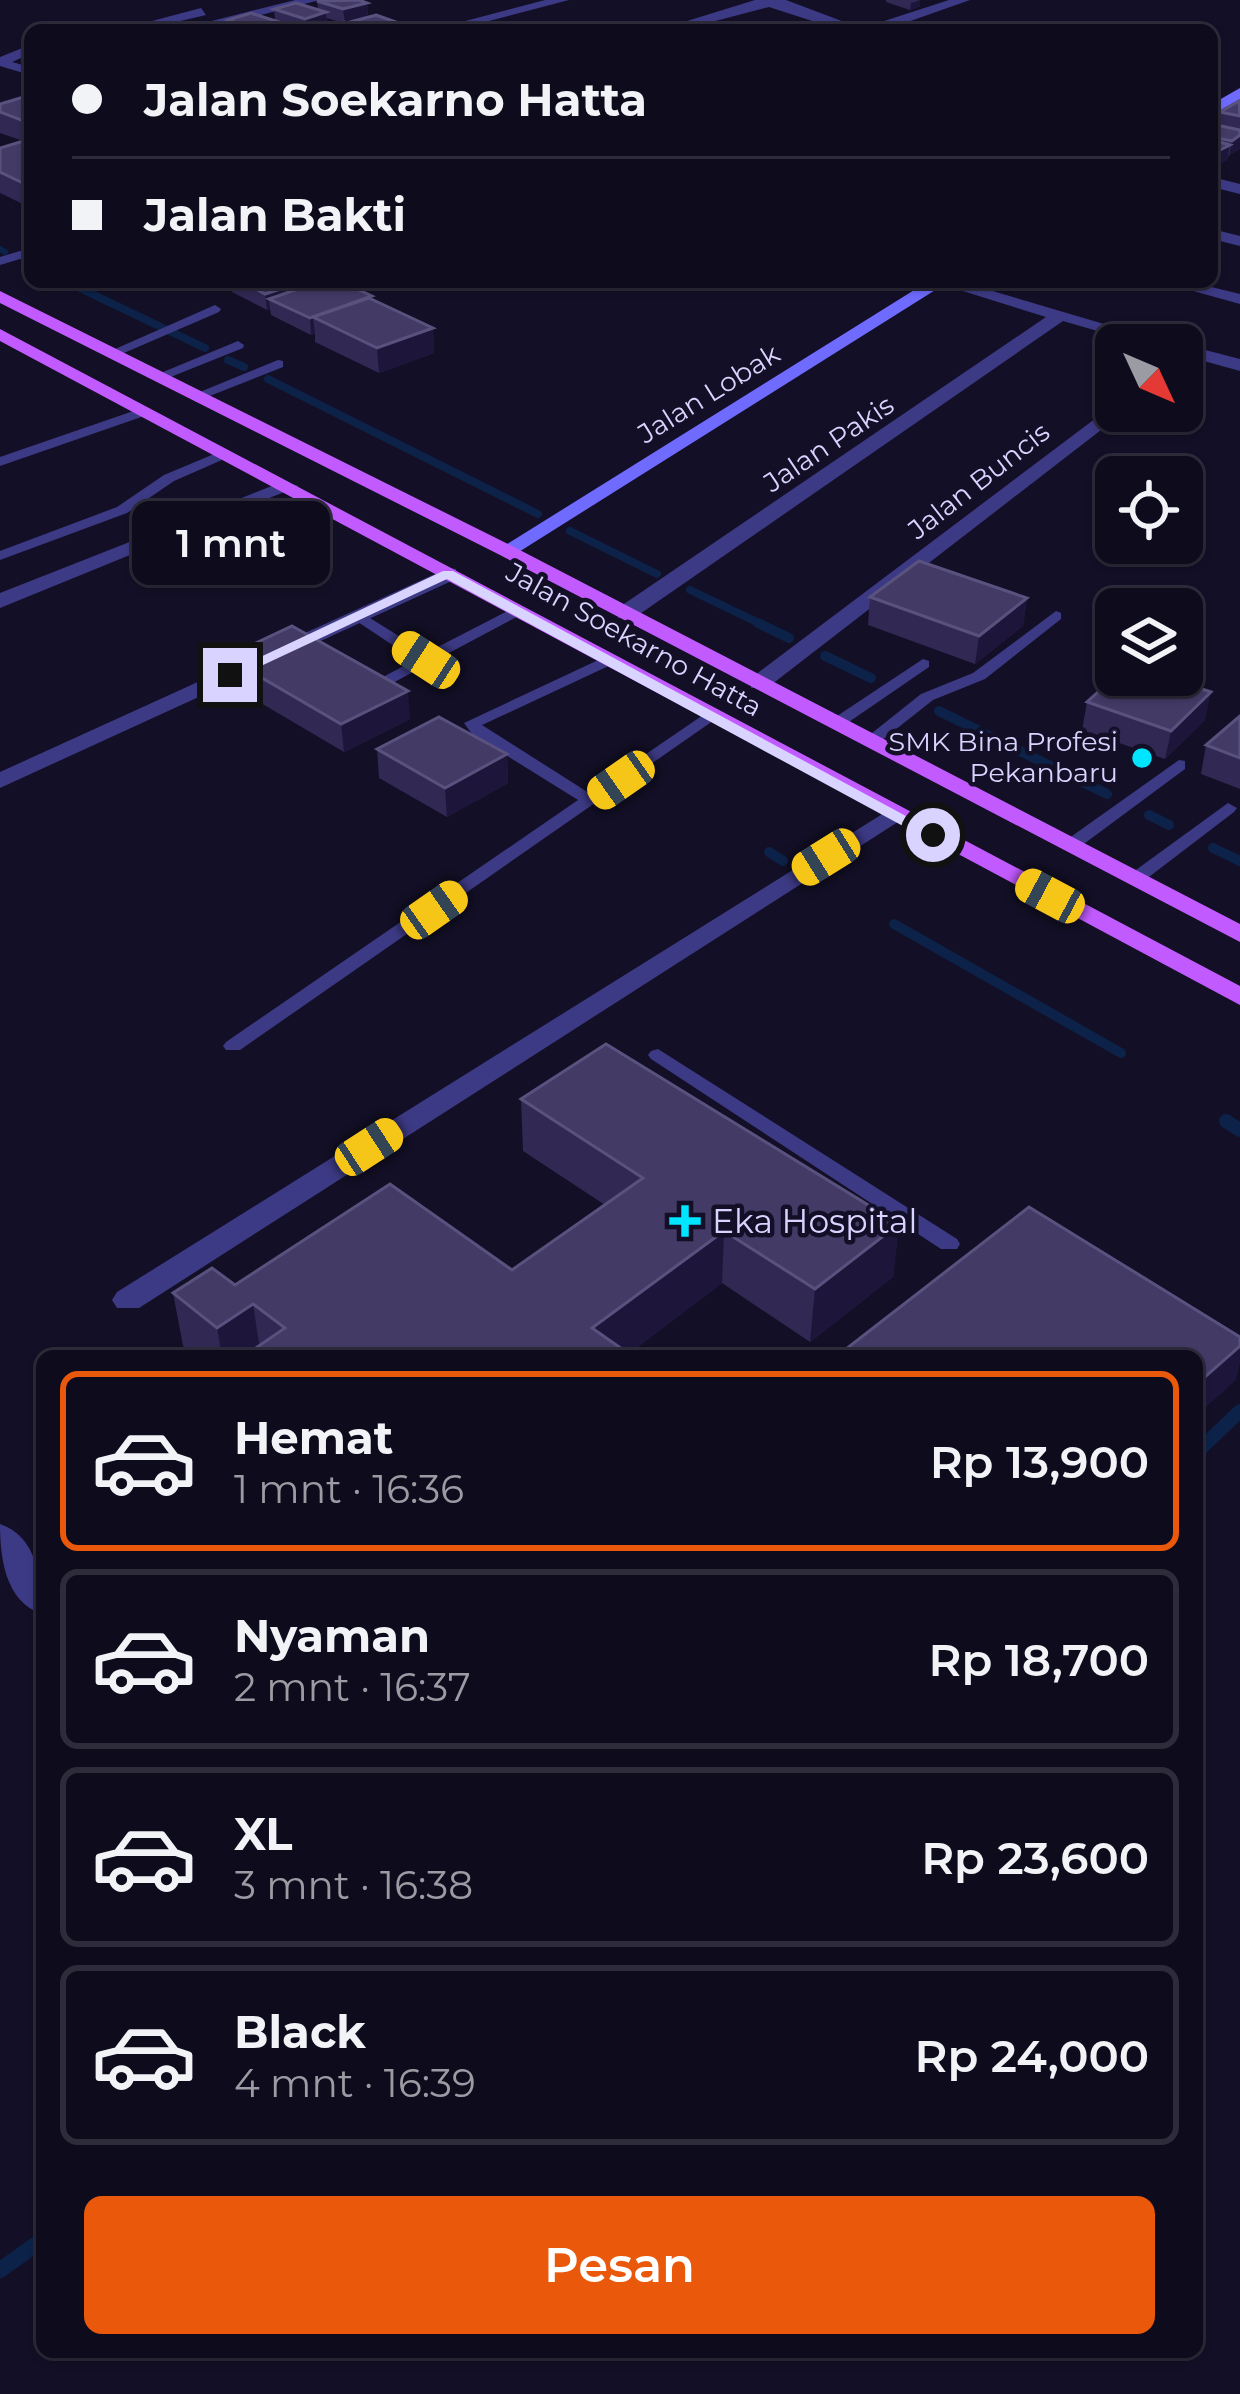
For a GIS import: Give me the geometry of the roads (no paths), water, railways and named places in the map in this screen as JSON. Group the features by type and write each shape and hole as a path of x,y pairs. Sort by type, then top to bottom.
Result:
{"main road":[{"name":"Jalan Lobak","path":"507,551 931,288"},
{"name":"Jalan Soekarno Hatta","path":"0,296 507,551 1240,934"},
{"name":"Jalan Soekarno Hatta","path":"0,334 1240,998"}],"street":[{"path":"151,24 254,0"},
{"path":"209,24 313,0"},
{"path":"463,24 562,0"},
{"path":"885,24 963,0"},
{"path":"687,24 770,1 830,24"},
{"path":"1,69 6,57 24,51"},
{"path":"962,288 1095,326"},
{"path":"1195,288 1240,299"},
{"name":"Jalan Pakis","path":"626,613 1059,316"},
{"path":"1203,357 1240,365"},
{"name":"Jalan Buncis","path":"759,683 1095,425"},
{"path":"0,601 289,486"},
{"path":"0,781 448,574"},
{"path":"128,1300 892,814"},
{"path":"0,1538 36,1591"}],"lane":[{"path":"112,353 173,331 215,309"},
{"path":"158,377 238,345"},
{"path":"197,396 278,364"},
{"path":"0,463 145,411"},
{"path":"0,556 122,510 169,478 226,453"},
{"path":"387,681 519,610"},
{"path":"357,616 426,660"},
{"path":"870,740 927,697 979,676 1056,616"},
{"path":"591,801 472,723 609,659"},
{"path":"837,723 923,664"},
{"path":"233,1046 712,716"},
{"path":"1071,845 1179,765"},
{"path":"1135,879 1228,808"},
{"path":"658,1055 949,1244"}],"waterway":[{"path":"0,249 5,252"},
{"path":"80,288 205,348"},
{"path":"228,360 244,367"},
{"path":"268,379 538,514"},
{"path":"570,531 657,574"},
{"path":"690,590 765,626"},
{"path":"758,623 789,638"},
{"path":"825,656 871,678"},
{"path":"939,711 1107,794"},
{"path":"1149,815 1169,825"},
{"path":"1213,848 1240,861"},
{"path":"769,852 783,861"},
{"path":"894,924 1121,1053"},
{"path":"1226,1121 1240,1130"},
{"path":"1203,1446 1240,1411"},
{"path":"0,2270 36,2244"}],"place":[{"name":"SMK Bina Profesi Pekanbaru","path":"1142,758"},
{"name":"Eka Hospital","path":"685,1221"}]}
